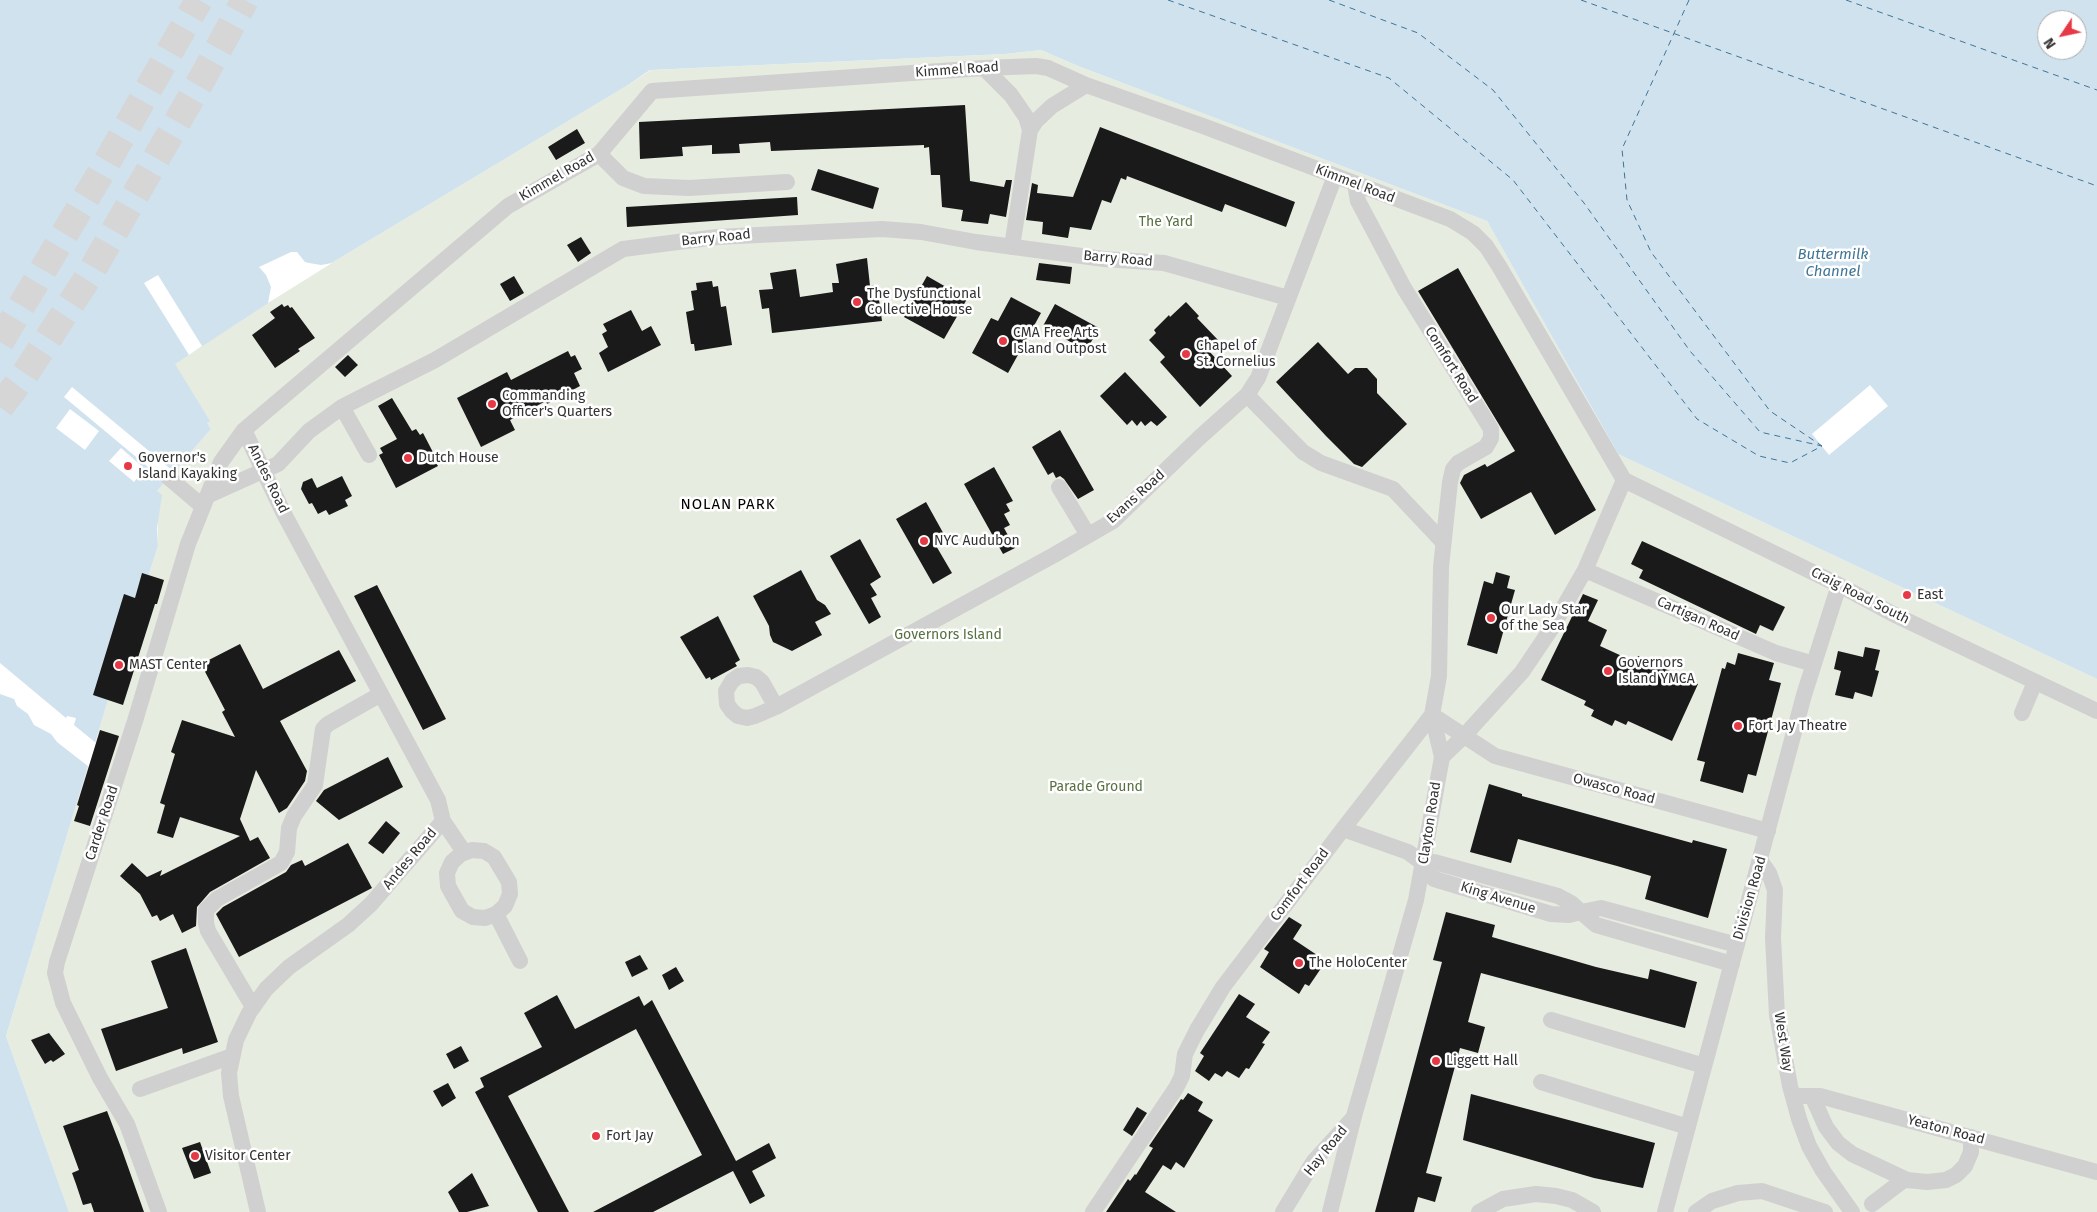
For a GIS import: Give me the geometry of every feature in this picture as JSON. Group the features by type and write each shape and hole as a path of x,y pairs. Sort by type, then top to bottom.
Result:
{"street":[{"name":"Kimmel Road","path":"244,430 508,206 598,154 652,91 1036,66 1048,68 1086,85 1203,126 1335,176 1460,224 1473,233 1486,246 1624,480"},
{"path":"984,68 1011,95 1026,117 1030,130"},
{"path":"1012,247 1030,130 1036,121 1052,106 1086,85"},
{"path":"598,154 624,178 652,187 689,188 787,182"},
{"name":"Evans Road","path":"776,707 1112,521 1247,395 1258,378 1335,176"},
{"name":"Comfort Road","path":"1093,1212 1176,1088 1182,1076 1185,1054 1223,987 1432,715 1439,676 1442,541 1453,470 1458,463 1486,446 1491,438 1491,429 1404,288 1358,201 1355,184"},
{"name":"Barry Road","path":"204,501 278,464 309,431 342,407 434,360 623,249 717,237 882,229 921,232 1012,247 1104,259 1164,263 1288,298"},
{"path":"1247,395 1303,452 1321,463 1394,489 1442,541"},
{"path":"342,407 369,455"},
{"name":"Andes Road","path":"244,430 283,512 438,800 443,821 371,904 348,925 289,967 266,988 253,1007 236,1040 229,1073 231,1096 258,1212"},
{"name":"Carder Road","path":"158,1212 127,1124 100,1078 63,1004 56,973 57,962 132,730 188,544 221,462 244,430"},
{"path":"168,477 204,501"},
{"path":"1442,757 1464,736 1522,672 1551,629 1585,570 1624,480"},
{"name":"Craig Road South","path":"1624,480 1839,585 1893,614 2097,711"},
{"path":"1059,487 1088,535"},
{"name":"Cartigan Road","path":"1585,570 1776,653 1814,664"},
{"name":"Division Road","path":"1665,1212 1814,664 1839,585"},
{"path":"2022,713 2035,682"},
{"path":"253,1007 209,933 206,923 206,910 217,899 281,863 288,852 289,828 294,816 315,785 323,729 328,724 381,694"},
{"path":"1432,715 1442,757"},
{"name":"Owasco Road","path":"1432,715 1495,756 1768,831"},
{"name":"Clayton Road","path":"1330,1212 1354,1116 1406,935 1424,864 1442,757"},
{"path":"443,821 464,852"},
{"name":"King Avenue","path":"1343,829 1408,852 1424,864 1434,879 1551,914 1569,915 1601,908 1737,944"},
{"path":"478,850 489,853 498,861 507,877 510,888 508,900 496,914 479,918 467,914 458,906 450,891 447,880 449,868 456,858 464,852 478,850"},
{"name":"West Way","path":"1760,860 1769,874 1775,890 1773,938 1777,1015 1793,1096 1809,1146 1823,1171 1852,1212"},
{"path":"1581,912 1596,924 1732,964"},
{"path":"496,914 520,961"},
{"path":"1551,1020 1704,1066"},
{"path":"140,1089 232,1056"},
{"path":"1541,1082 1688,1126"},
{"name":"Yeaton Road","path":"1793,1096 1820,1096 2097,1172"},
{"path":"1812,1096 1826,1127 1838,1143 1852,1154 1905,1179 1927,1182 1946,1180 1956,1175 1965,1166 1971,1152 1971,1137"},
{"name":"Hay Road","path":"1282,1212 1314,1162 1354,1116"},
{"path":"1872,1204 1905,1179"},
{"path":"1696,1212 1712,1201 1738,1192 1762,1191 1825,1212"},
{"path":"1479,1212 1503,1199 1536,1194 1572,1200 1593,1212"}],"green space":[{"name":"Governors Island","path":"1041,50 1078,66 1487,221 1618,454 2097,679 2097,1212 69,1212 6,1036 108,700 158,546 157,491 211,429 206,422 209,420 174,364 310,276 651,70 1005,54"}],"water":[{"name":"Buttermilk Channel","path":"0,0 2097,0 2097,679 1618,454 1487,221 1078,66 1041,50 1005,54 650,70 310,276 175,364 210,421 207,423 211,429 157,491 162,495 157,528 158,546 108,700 6,1036 69,1212 0,1212"}],"pier":[{"path":"291,252 297,252 305,262 321,265 332,263 268,303 271,287 266,275 259,267"},
{"path":"158,275 202,346 189,355 144,283"},
{"path":"1870,385 1888,406 1829,455 1812,434"},
{"path":"72,387 173,471 165,481 64,397"},
{"path":"70,409 99,431 85,450 56,428"},
{"name":"Governor's Island Kayaking","path":"121,448 145,469 134,482 109,461"},
{"path":"0,663 66,718 67,716 76,718 74,725 96,743 89,767 57,742 51,734 34,725 28,714 17,706 14,699 0,694"}],"building":[{"path":"965,105 970,181 1004,187 1006,180 1012,180 1006,217 990,214 988,224 961,221 963,210 942,207 940,175 931,175 929,147 924,148 924,145 771,151 770,142 739,144 740,153 712,154 712,145 682,147 683,156 640,159 639,122"},
{"path":"1100,127 1295,202 1286,227 1225,204 1222,212 1127,176 1126,180 1121,178 1111,203 1102,200 1091,230 1070,227 1068,238 1042,234 1043,222 1026,220 1032,183 1038,185 1037,193 1073,197"},
{"path":"577,129 585,143 556,160 548,147"},
{"path":"818,169 879,188 873,209 811,190"},
{"path":"797,197 798,215 627,227 626,207"},
{"path":"581,237 591,253 578,262 567,245"},
{"path":"867,258 870,286 877,285 882,321 772,333 769,308 762,309 759,290 773,289 770,273 796,269 800,297 833,292 832,283 839,283 836,264"},
{"path":"1039,263 1072,267 1070,284 1036,280"},
{"path":"1458,268 1596,510 1555,535 1531,492 1481,519 1460,483 1464,475 1485,464 1487,467 1515,451 1418,291"},
{"path":"514,276 524,293 510,301 500,284"},
{"path":"927,276 967,299 944,339 904,317"},
{"path":"712,281 713,287 718,286 721,307 726,306 732,345 695,351 694,344 691,344 686,312 694,310 691,291 697,290 696,283"},
{"path":"1011,297 1041,313 1008,373 972,353 991,318 998,321"},
{"name":"Chapel of St. Cornelius","path":"1186,302 1199,316 1197,318 1218,340 1208,350 1232,376 1200,407 1160,362 1165,357 1149,340 1156,333 1154,330"},
{"path":"282,304 284,307 288,305 290,308 292,307 315,338 275,368 252,335 275,318 270,312"},
{"path":"1055,304 1099,328 1086,351 1043,326"},
{"path":"631,310 642,331 651,326 661,345 608,372 599,353 608,347 602,334 607,331 603,324"},
{"path":"1318,342 1348,374 1355,368 1367,368 1377,379 1377,393 1407,424 1362,467 1354,464 1276,382"},
{"path":"568,351 571,357 575,355 582,369 574,373 580,386 547,404 546,401 510,420 515,430 481,447 457,398 507,372 511,380"},
{"path":"348,355 358,365 345,377 335,367"},
{"path":"1125,372 1167,417 1157,426 1151,421 1145,426 1141,421 1137,426 1132,420 1127,425 1100,396"},
{"name":"Dutch House","path":"392,398 412,431 416,429 420,435 423,433 437,460 435,461 438,466 396,488 379,455 383,453 380,448 397,439 378,406"},
{"path":"1060,430 1094,490 1078,499 1064,479 1060,476 1056,478 1053,472 1048,475 1032,447"},
{"path":"994,467 1013,501 1006,504 1010,511 1004,514 1010,525 1004,528 1015,548 1003,554 964,484"},
{"path":"342,476 352,496 345,500 348,506 329,515 326,510 318,514 312,503 309,504 301,489 303,482 312,478 317,488"},
{"name":"NYC Audubon","path":"926,502 946,538 935,544 952,573 933,584 896,519"},
{"path":"860,539 881,577 870,584 877,595 871,598 881,617 869,624 830,556"},
{"path":"1642,541 1785,607 1773,631 1760,625 1756,634 1639,578 1643,570 1631,564"},
{"path":"801,570 817,600 825,605 831,614 815,622 822,635 792,651 773,642 769,626 753,596"},
{"name":"Our Lady Star of the Sea","path":"1496,572 1510,576 1507,588 1515,590 1497,654 1467,645 1484,581 1493,584"},
{"name":"MAST Center","path":"142,573 164,580 123,705 93,695 124,594 135,598"},
{"path":"377,585 446,719 423,730 354,596"},
{"name":"Governors Island YMCA","path":"1583,594 1598,600 1588,621 1607,630 1600,646 1635,662 1638,656 1698,684 1672,741 1628,721 1626,725 1615,720 1612,726 1591,716 1594,710 1584,705 1586,701 1541,680"},
{"path":"718,616 740,660 735,663 737,666 711,680 710,677 706,679 680,637"},
{"path":"240,644 263,689 339,650 356,681 280,721 307,771 305,781 287,808 279,813 256,770 240,819 250,841 258,837 270,858 210,892 197,907 196,926 182,933 173,914 160,921 157,915 152,917 140,894 120,876 132,863 147,877 162,870 160,876 240,836 180,817 173,838 157,833 165,805 160,803 175,754 171,752 182,720 235,737 222,712 225,710 201,664"},
{"path":"1865,647 1880,650 1875,670 1879,671 1872,697 1855,692 1853,699 1835,695 1841,671 1834,669 1838,651 1863,657"},
{"name":"Fort Jay Theatre","path":"1738,653 1774,663 1769,680 1781,683 1756,776 1748,774 1743,793 1700,781 1705,762 1697,760 1722,668 1725,669 1727,662 1735,665"},
{"path":"100,730 119,736 90,826 74,821 79,806 77,805"},
{"path":"388,757 403,787 339,820 316,801 324,790"},
{"path":"1489,784 1522,794 1522,796 1692,843 1693,840 1727,849 1708,918 1645,899 1651,876 1617,866 1518,839 1511,863 1470,852"},
{"path":"386,821 400,833 383,854 368,843"},
{"path":"348,843 372,888 239,957 216,914 223,907 286,872 291,865 302,860 305,866"},
{"name":"Liggett Hall","path":"1446,912 1495,925 1492,937 1596,967 1648,979 1650,969 1697,982 1685,1028 1481,973 1468,1022 1485,1027 1478,1053 1460,1048 1426,1173 1442,1177 1435,1202 1418,1197 1414,1212 1375,1212 1442,962 1433,960"},
{"name":"The HoloCenter","path":"1289,917 1302,925 1293,939 1326,961 1309,986 1305,984 1299,994 1260,967 1269,952 1264,949"},
{"path":"186,948 218,1042 183,1054 182,1048 116,1071 101,1029 168,1008 151,961"},
{"path":"640,955 648,969 632,977 625,962"},
{"path":"676,967 684,981 669,990 662,975"},
{"path":"1239,994 1255,1004 1246,1017 1270,1032 1262,1043 1265,1044 1249,1069 1246,1068 1239,1078 1227,1071 1222,1077 1215,1073 1209,1081 1195,1071 1204,1056 1200,1053"},
{"path":"557,995 575,1029 639,996 644,1006 652,1000 736,1161 769,1143 776,1158 752,1171 765,1196 750,1204 733,1171 653,1212 593,1212 702,1155 636,1029 508,1096 569,1212 538,1212 475,1092 484,1087 480,1078 542,1047 524,1013"},
{"path":"49,1033 65,1054 53,1062 51,1060 45,1064 31,1040"},
{"path":"461,1046 469,1061 454,1069 446,1054"},
{"path":"448,1083 456,1098 442,1107 433,1091"},
{"path":"1188,1093 1203,1102 1198,1111 1213,1120 1184,1168 1176,1162 1171,1170 1163,1165 1145,1192 1176,1212 1106,1212 1128,1179 1130,1181 1136,1175 1153,1148 1149,1146 1181,1099 1183,1100"},
{"path":"1471,1094 1655,1143 1643,1188 1594,1178 1463,1140"},
{"path":"1137,1107 1147,1113 1132,1136 1123,1130"},
{"path":"107,1111 144,1212 94,1212 91,1203 83,1205 72,1173 79,1170 63,1126"},
{"name":"Visitor Center","path":"200,1142 211,1173 194,1179 182,1148"},
{"path":"472,1173 489,1206 467,1212 459,1212 448,1192"}],"ferry route":[{"path":"1168,0 1389,78 1513,180 1697,419 1759,456 1790,463 1822,446"},
{"path":"1329,0 1418,33 1493,90 1584,203 1690,351 1760,432 1822,446"},
{"path":"1581,0 2097,186"},
{"path":"1689,0 1622,149 1627,200 1651,252 1770,411 1822,446"},
{"path":"1846,0 2097,90"}],"tunnel":[{"path":"0,342 99,176 199,0"},
{"path":"0,407 25,374 87,279 245,0"}],"place":[{"name":"The Dysfunctional Collective House","path":"857,302"},
{"name":"CMA Free Arts Island Outpost","path":"1003,341"},
{"name":"Chapel of St. Cornelius","path":"1186,354"},
{"name":"Commanding Officer's Quarters","path":"492,404"},
{"name":"Dutch House","path":"408,458"},
{"name":"Governor's Island Kayaking","path":"128,466"},
{"name":"NYC Audubon","path":"924,541"},
{"name":"East","path":"1907,595"},
{"name":"Our Lady Star of the Sea","path":"1491,618"},
{"name":"MAST Center","path":"119,665"},
{"name":"Governors Island YMCA","path":"1608,671"},
{"name":"Fort Jay Theatre","path":"1738,726"},
{"name":"The HoloCenter","path":"1299,963"},
{"name":"Liggett Hall","path":"1436,1061"},
{"name":"Fort Jay","path":"596,1136"},
{"name":"Visitor Center","path":"195,1156"}],"district":[{"name":"NOLAN PARK","path":"728,505"}],"park label":[{"name":"The Yard","path":"1166,222"},
{"name":"Parade Ground","path":"1096,787"}]}
